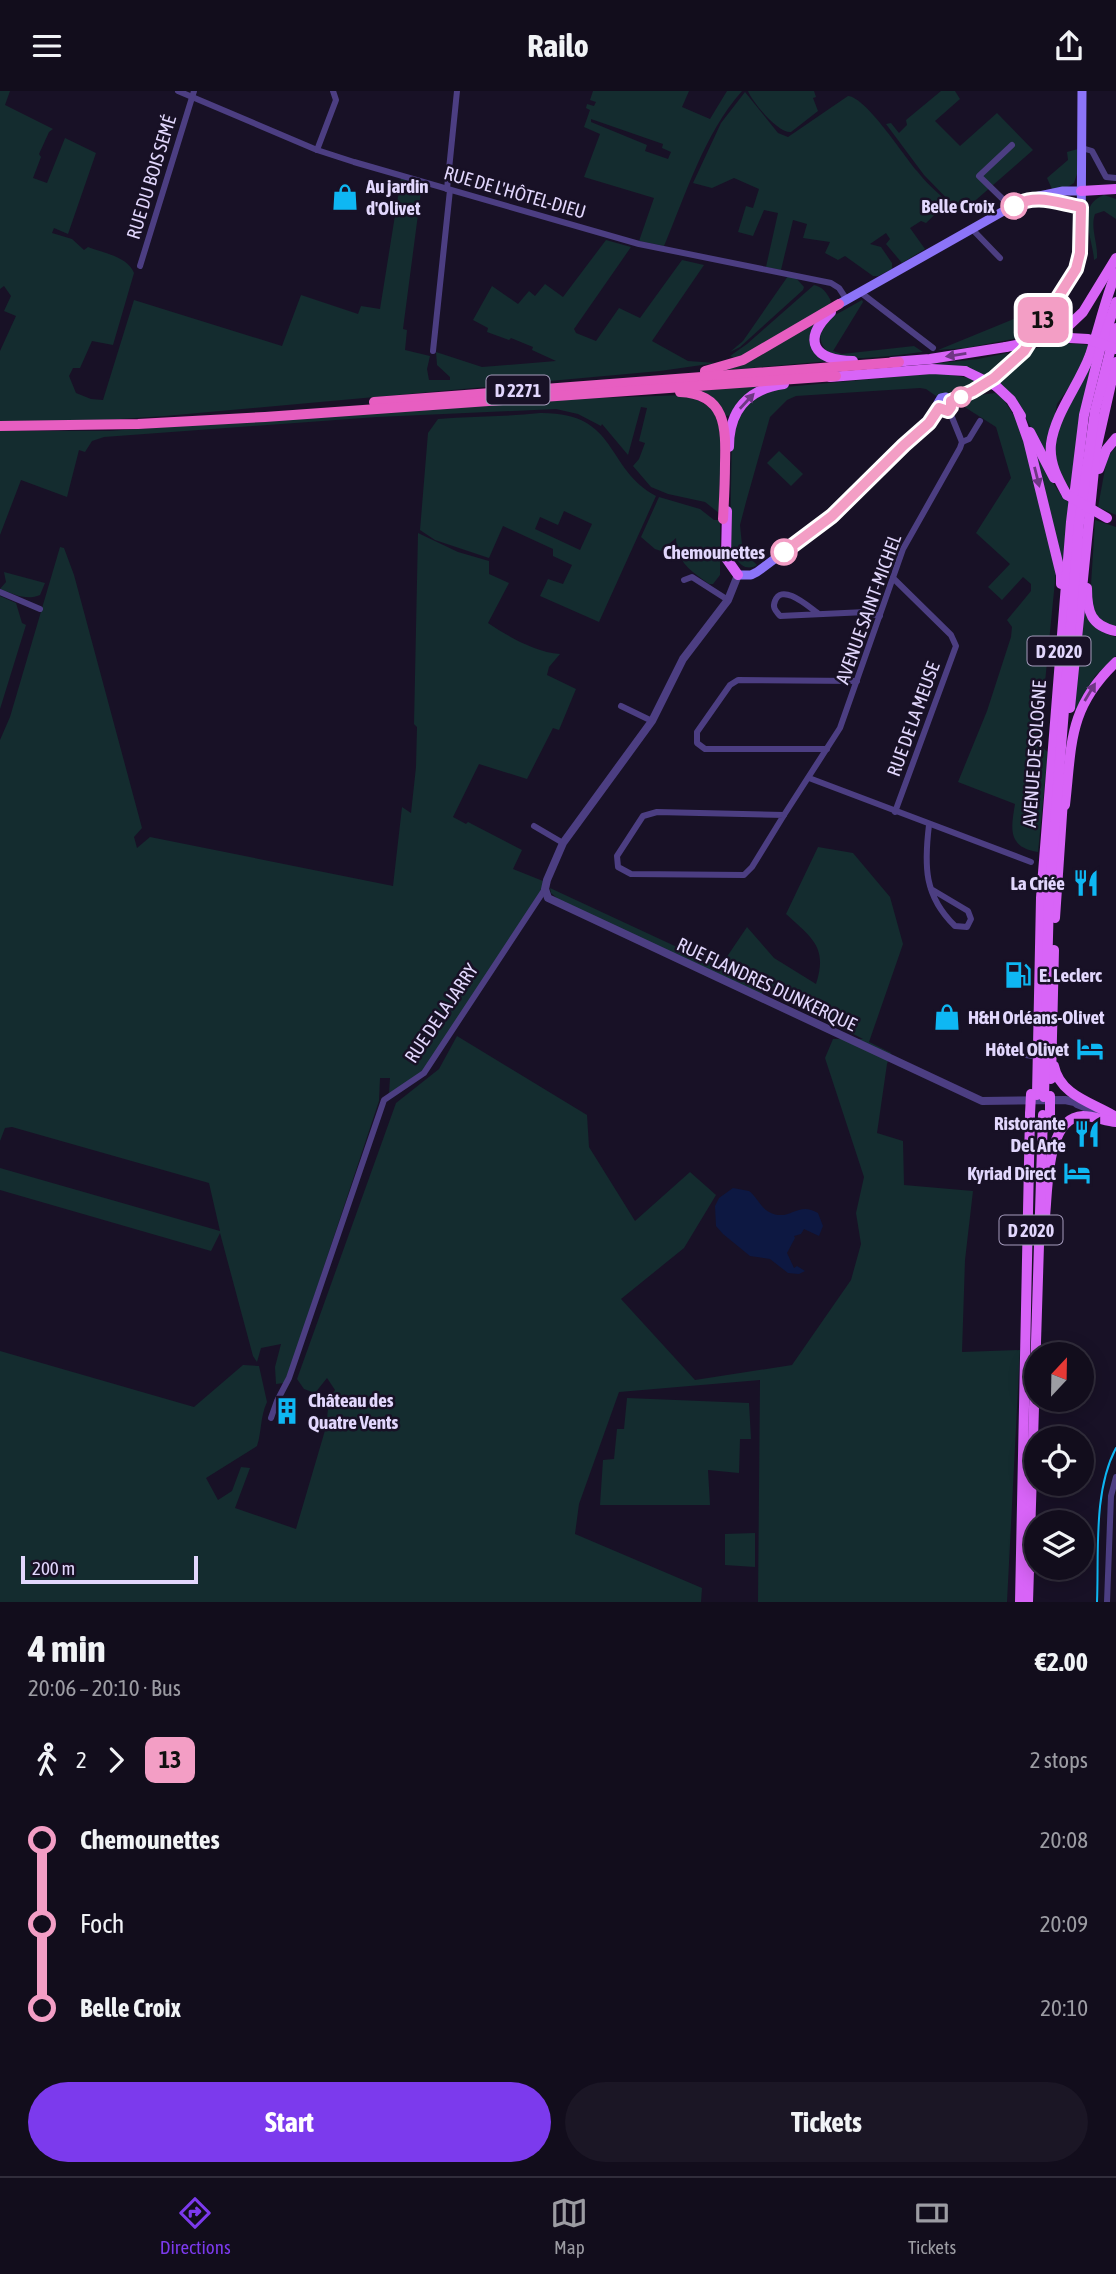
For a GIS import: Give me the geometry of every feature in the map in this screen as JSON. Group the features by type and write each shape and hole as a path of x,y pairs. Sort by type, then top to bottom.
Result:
{"highway":[{"path":"623,382 717,369 743,360 843,302"},
{"name":"D 2271","path":"138,424 355,403 900,362"},
{"name":"D 2271","path":"0,426 138,424 836,376"},
{"path":"635,390 690,393 705,398 717,407 723,419 726,436 723,519"}],"main road":[{"path":"723,519 723,559 731,572 751,575 757,572 832,516 946,407 994,378 1024,351 1076,269 1080,253 1082,91"},
{"path":"900,362 829,359 816,345 816,329 843,302 1025,199 1081,186 1104,191 1116,189"},
{"path":"1025,199 1045,198 1081,207"},
{"path":"1038,341 1064,330 1083,311 1116,258"},
{"path":"1067,495 1055,474 1051,444 1056,426 1089,356 1116,273"},
{"name":"AVENUE DE SOLOGNE","path":"1042,1005 1043,884 1061,632 1084,415 1100,350 1116,302"},
{"name":"AVENUE DE SOLOGNE","path":"1042,1005 1079,523 1095,411 1116,328"},
{"name":"D 2271","path":"900,362 1070,338 1088,339 1116,349"},
{"path":"1116,362 1096,450 1068,725 1054,928 1053,1030 1054,1069 1061,1084 1074,1095 1116,1119"},
{"name":"D 2271","path":"836,376 932,369 965,371 996,386 1018,412 1048,469 1067,495 1112,519"},
{"path":"738,575 726,558 729,438 735,415 747,398 769,386 836,376"},
{"path":"1018,412 1028,440 1060,575 1061,632"},
{"path":"1093,493 1100,464 1106,450 1116,438"},
{"path":"1088,528 1087,603 1092,619 1104,629 1116,631"},
{"path":"1060,841 1073,736 1080,709 1097,681 1116,662"},
{"path":"1043,884 1037,911 1032,1056 1043,1097"},
{"name":"D 2020","path":"1020,1602 1024,1406 1043,1097 1042,1005"},
{"path":"1043,1097 1053,1030"},
{"path":"1040,1114 1049,1180"},
{"name":"D 2020","path":"1034,1342 1040,1114"},
{"path":"1034,1342 1054,1143 1060,1128 1075,1118 1083,1116 1116,1119"},
{"name":"D 2020","path":"1030,1602 1032,1412"}],"street":[{"name":"RUE DE L'HÔTEL-DIEU","path":"178,91 193,94 317,150 448,189 651,247 831,283 839,288 843,302"},
{"path":"317,150 336,100 333,91"},
{"path":"433,351 457,91"},
{"name":"RUE DU BOIS SEMÉ","path":"140,266 193,94"},
{"path":"1011,207 979,176 1012,145"},
{"path":"1082,148 1092,152 1106,177 1116,178"},
{"path":"972,229 1000,258"},
{"path":"860,292 933,348"},
{"path":"946,407 962,442"},
{"name":"AVENUE SAINT-MICHEL","path":"784,815 648,813 630,835 616,862 623,871 631,874 744,874 752,867 840,728 903,549 962,442 969,439 980,421"},
{"name":"RUE DE LA JARRY","path":"271,1418 289,1378 384,1100 424,1073 545,888 563,843 652,721 683,659 728,600 738,575"},
{"path":"684,580 692,577 728,600"},
{"name":"RUE DE LA MEUSE","path":"893,578 951,635 956,646 895,812"},
{"path":"0,592 40,609"},
{"path":"819,614 785,593 778,596 774,603 774,609 780,616 866,612 880,616"},
{"path":"827,749 705,749 697,743 697,732 730,685 738,680 857,681"},
{"path":"621,706 652,721"},
{"path":"808,778 1031,862"},
{"path":"929,825 926,873 932,889 942,913 955,926 967,927 971,919 968,911 932,889"},
{"path":"534,826 563,843"},
{"name":"RUE FLANDRES DUNKERQUE","path":"545,888 548,898 555,902 982,1101 1043,1097"},
{"path":"1007,1052 1032,1056"},
{"path":"1043,1097 1073,1101 1116,1119"},
{"path":"1107,1602 1111,1496 1116,1477"}],"green space":[{"path":"0,91 10,91 5,105 53,129 39,154 41,157 33,178 47,183 65,138 96,153 68,234 54,228 52,233 72,239 84,250 88,247 115,256 127,263 134,273 113,345 92,341 80,368 73,368 69,376 76,393 91,399 103,400 134,300 282,346 301,295 358,314 361,306 380,309 401,178 422,184 403,329 407,330 405,350 430,356 427,369 429,380 450,380 437,365 436,352 482,367 556,361 532,350 533,347 487,332 488,328 473,320 492,286 518,304 529,291 535,296 545,284 563,297 606,240 631,247 574,329 576,333 596,341 619,308 640,318 682,260 704,265 652,341 688,361 716,363 660,371 165,416 90,421 0,422 0,351 16,316 4,311 11,296 4,286 0,289"},
{"path":"593,91 689,91 682,107 710,119 727,91 742,91 706,145 664,246 639,241 654,198 584,177 600,134 584,127 590,110 586,108 587,104 594,106 596,102 590,100","holes":["591,119 663,144 662,148 671,152 668,159 645,151 647,145 591,122"]},
{"path":"748,91 814,91 816,97 813,98 818,111 791,132 786,131 766,116"},
{"path":"941,91 955,91 960,99 935,121 960,146 997,113 1033,150 961,213 924,175 886,124 891,123 899,133 907,125 906,120"},
{"path":"745,92 778,133 788,137 848,96 865,106 920,175 948,202 926,223 921,221 910,228 925,249 902,263 886,244 890,239 886,233 870,244 881,247 892,263 892,269 873,276 845,256 838,260 825,253 830,242 803,238 807,224 793,220 781,270 766,267 778,213 764,210 753,236 738,232 746,206 753,208 759,189 734,178 712,188 693,183 721,123"},
{"path":"1078,149 1074,183 1064,189 1052,189 1047,178 1068,160 1067,152"},
{"path":"1104,195 1116,199 1116,219 1104,211 1095,214 1093,225 1097,258 1094,260 1088,215 1095,200"},
{"path":"788,276 796,278 804,287 803,290 740,347 730,352 743,341"},
{"path":"814,285 826,293 831,301 829,306 744,355 735,358 730,356 747,344"},
{"path":"862,300 833,351 842,354 914,346 923,352 859,358 835,355 827,351 821,342 820,330 830,318"},
{"path":"1047,307 1029,336 966,348 938,350 1026,314 1033,316"},
{"path":"821,318 813,333 829,361 718,371"},
{"path":"1065,343 1090,345 1080,372 1057,404 1049,444 1051,466 1016,399 998,381 1015,368 1032,349"},
{"path":"1097,349 1082,405 1070,489 1056,466 1056,438 1067,406"},
{"path":"1007,353 1012,357 988,376 970,369 931,364 978,359"},
{"path":"939,373 969,378 980,384 936,396 920,388 796,396 787,400 770,417 740,525 742,545 757,565 747,567 739,563 730,544 732,431 738,415 748,402 774,388"},
{"path":"763,385 732,415 725,416 696,388"},
{"path":"995,393 1004,400 1018,422 1030,458 1056,571 1040,733 1040,746 1048,752 1038,852 1021,846 1013,835 1015,804 958,782 987,711 1011,637 1012,627 1007,620 1031,591 1031,584 1023,577 1002,600 988,587 1010,564 976,533 1011,478 996,427 963,406 979,395"},
{"path":"683,395 713,409 721,432 719,513 705,502 668,494 651,487 633,466 645,443 639,441 647,408 641,407 628,455 602,424 601,426 578,414 556,409 377,417 104,437 92,441 85,452 79,450 67,497 21,480 0,535 0,431 109,431 573,399"},
{"path":"540,413 566,415 598,431 627,471 656,496 599,622 540,596 548,579 563,584 572,565 553,556 553,549 503,526 489,558 435,540 420,530 428,433 438,419","holes":["564,511 592,524 580,550 535,529 540,517 558,525"]},
{"path":"1031,439 1052,481 1069,503 1063,569"},
{"path":"1116,446 1116,515 1098,507 1107,458"},
{"path":"779,451 803,474 791,486 767,463"},
{"path":"659,497 700,509 714,520 720,520 720,575 713,584 709,584 686,566 679,554 676,538 661,551 641,537"},
{"path":"1095,520 1116,527 1116,628 1095,618 1090,602"},
{"path":"418,533 458,552 489,561 489,574 509,583 488,623 532,647 560,654 549,667 547,675 576,689 559,730 553,728 527,779 479,764 453,817 522,850 513,869 543,881 542,889 423,1072 389,1094 390,1078 380,1078 379,1101 290,1369 284,1383 276,1384 275,1367 281,1344 261,1348 257,1362 253,1356 220,1233 211,1251 0,1190 0,1168 220,1231 209,1183 12,1127 5,1128 0,1141 0,740 10,717 60,547 64,548 74,575 142,828 134,837 137,848 150,837 393,886 402,807 411,813 416,767 417,727 414,724"},
{"path":"4,572 45,583 40,595 25,597 0,589 6,582"},
{"path":"0,596 16,603 22,623 26,625 0,709"},
{"path":"1083,600 1093,625 1116,637 1116,656 1095,676 1076,711 1073,707"},
{"path":"818,847 853,853 890,897 903,944 869,1042 891,1053 877,1133 903,1141 904,1185 973,1191 965,1260 962,1352 1020,1350 1007,1602 758,1602 760,1380 619,1392 579,1504 575,1534 702,1588 701,1602 0,1602 0,1351 194,1407 243,1365 259,1366 267,1402 257,1446 206,1478 218,1500 232,1491 241,1467 250,1468 235,1508 296,1529 326,1427 329,1400 335,1390 327,1378 315,1393 304,1389 297,1379 396,1103 439,1069 457,1036 587,1115 589,1147 635,1221 690,1172 716,1195 684,1248 621,1299 695,1380 792,1365 851,1280 861,1244 856,1213 864,1177 825,1058 833,1039 863,1039 760,987 763,996 558,899 551,893 550,888 720,967 747,927 774,958 816,984 819,952 810,937 786,914"},
{"path":"627,1398 749,1403 751,1439 740,1439 739,1473 708,1470 710,1505 600,1505 603,1460 614,1459 617,1429 624,1429"},
{"path":"755,1533 755,1567 725,1565 725,1534"}],"water":[{"path":"733,1188 749,1191 766,1210 776,1215 804,1209 818,1213 823,1226 819,1236 804,1229 801,1234 794,1236 787,1253 794,1268 797,1266 805,1271 799,1274 788,1273 770,1259 750,1256 716,1226 715,1206 719,1198"}],"tram line":[{"path":"1097,1602 1100,1503 1116,1448"}],"bus line":[{"name":"13","path":"784,552 832,516 929,423 939,408 948,411 952,405 951,401 994,378 1024,351 1076,269 1080,253 1081,207 1045,198 1025,199 1014,206"}],"place":[{"name":"Au jardin d'Olivet","path":"345,197"},
{"name":"Belle Croix","path":"1014,206"},
{"name":"Chemounettes","path":"784,552"},
{"name":"La Criée","path":"1086,883"},
{"name":"E. Leclerc","path":"1018,975"},
{"name":"H&H Orléans-Olivet","path":"947,1017"},
{"name":"Hôtel Olivet","path":"1090,1049"},
{"name":"Ristorante Del Arte","path":"1087,1134"},
{"name":"Kyriad Direct","path":"1077,1173"},
{"name":"Château des Quatre Vents","path":"287,1411"}]}
